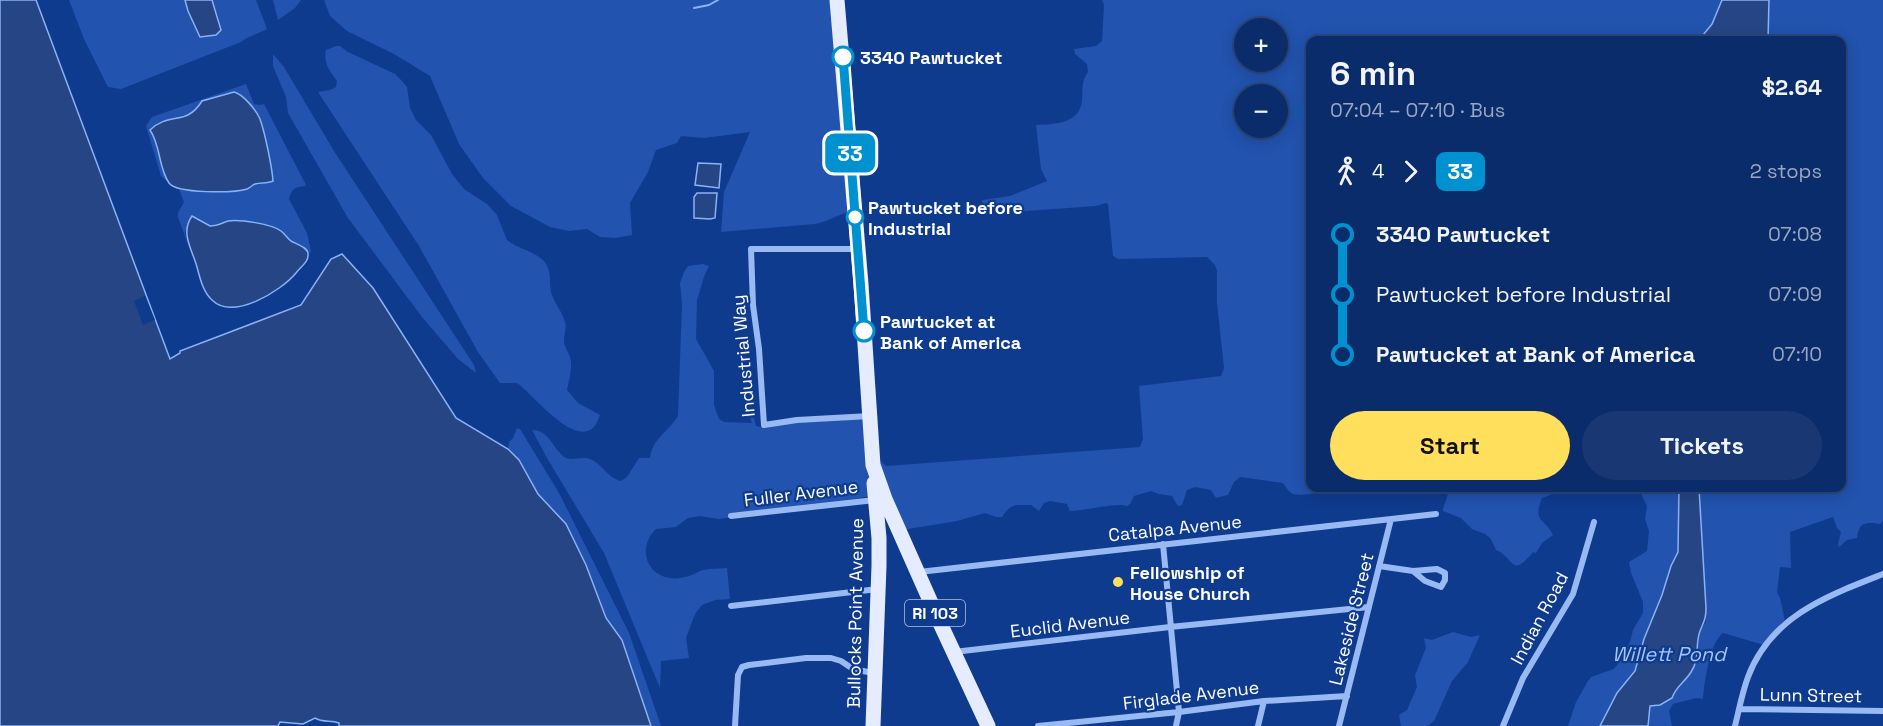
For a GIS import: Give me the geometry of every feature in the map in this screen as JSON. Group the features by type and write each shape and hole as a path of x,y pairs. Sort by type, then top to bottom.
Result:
{"main road":[{"name":"RI 103","path":"837,0 870,416"},
{"name":"Bullocks Point Avenue","path":"870,416 873,465 880,499 873,726"},
{"name":"RI 103","path":"880,499 902,534 988,726"},
{"path":"879,538 902,534"}],"street":[{"name":"Industrial Way","path":"858,249 751,249 753,305 759,349 764,425 797,420 870,416"},
{"name":"Fuller Avenue","path":"731,516 880,499"},
{"name":"Catalpa Avenue","path":"918,572 1436,514"},
{"name":"Lakeside Street","path":"1339,726 1391,519"},
{"name":"Indian Road","path":"1503,726 1523,678 1573,594 1594,522"},
{"path":"1162,544 1179,712 1176,726"},
{"path":"1379,566 1413,571 1441,570 1445,580 1441,587 1434,586 1413,571"},
{"path":"1735,726 1748,677 1767,642 1785,624 1826,597 1883,574"},
{"path":"731,606 878,589"},
{"name":"Euclid Avenue","path":"954,652 1369,607"},
{"path":"735,726 738,675 742,667 806,658 831,658 853,669 874,673"},
{"name":"Firglade Avenue","path":"1038,726 1088,724 1264,701 1347,696"},
{"path":"1258,726 1264,701"},
{"name":"Lunn Street","path":"1739,709 1883,711"}],"shaded area":[{"path":"69,0 185,0 188,11 219,19 212,0 256,0 267,29 241,42 121,89 108,87 84,39"},
{"path":"273,0 301,0 295,8 278,20"},
{"path":"324,0 837,0 850,212 815,224 721,232 724,192 750,132 704,138 681,136 677,143 656,150 648,172 630,203 632,235 616,238 600,237 587,229 569,231 550,227 511,206 483,178 459,144 430,76 394,54 347,31 330,16"},
{"path":"1102,0 1722,0 1712,24 1702,36 1306,36 1306,492 1318,492 1298,495 1291,493 1283,483 1240,477 1234,482 1228,495 1216,498 1211,490 1195,487 1187,490 1182,505 1178,506 1172,496 1151,491 1134,496 1127,506 1115,505 1070,511 1067,504 1050,501 1044,503 1039,511 1031,505 1018,505 1008,509 1002,517 985,513 957,521 902,530 876,495 803,509 718,519 700,516 688,518 676,527 654,531 649,537 646,548 648,562 655,572 672,578 688,576 706,569 727,568 730,599 715,600 702,605 695,614 686,638 689,658 661,661 660,688 604,553 532,430 545,435 566,458 591,459 621,481 627,477 639,458 650,458 657,440 678,416 682,304 680,283 688,266 703,264 709,266 697,300 696,339 714,371 714,405 719,419 724,422 752,423 750,418 754,418 756,426 762,427 765,424 870,415 874,455 886,466 1140,447 1143,439 1139,386 1221,376 1224,368 1217,303 1217,271 1215,265 1207,257 1118,259 1113,256 1108,204 1106,203 1096,206 984,214 982,200 1010,196 1047,181 1041,169 1036,125 1065,121 1077,114 1082,100 1083,82 1088,72 1087,64 1075,54 1074,49 1096,46 1102,41 1104,5"},
{"path":"1769,0 1883,0 1883,521 1880,524 1864,524 1859,529 1857,538 1847,540 1839,547 1841,532 1833,517 1790,532 1791,568 1780,567 1777,592 1785,621 1764,645 1723,633 1718,638 1711,654 1703,699 1696,698 1673,704 1669,711 1672,726 1648,726 1650,706 1660,705 1690,674 1696,662 1700,631 1706,622 1699,492 1846,492 1846,36 1768,36"},
{"path":"336,46 395,74 403,82 407,87 410,108 416,120 431,135 452,174 464,189 487,204 497,215 507,240 536,255 547,265 551,292 566,324 564,342 571,365 567,390 578,403 600,415 592,429 581,432 571,429 561,423 517,383 500,383 478,352 419,246 318,92 336,87 337,81 328,67 325,55 326,50"},
{"path":"273,54 284,67 334,151 474,365 476,373 458,359 422,317 348,218 288,113 286,97 273,66"},
{"path":"246,84 254,104 264,104 305,183 306,186 293,190 289,199 307,233 311,251 308,255 306,250 281,231 255,222 228,221 210,226 192,216 185,233 190,250 178,217 184,202 179,189 205,192 246,189 255,184 271,183 265,148 239,93 234,92 202,101 191,114 170,120 155,137 168,182 161,176 146,126 152,117"},
{"path":"517,428 520,429 559,493 629,633 661,726 651,726 622,640 606,618 573,537 557,514 538,494 519,460 508,449 509,442"},
{"path":"1448,492 1558,492 1542,498 1538,512 1541,520 1553,535 1542,543 1536,553 1533,552 1520,564 1513,564 1496,550 1491,539 1485,534 1472,529 1461,518 1443,511"},
{"path":"1640,492 1679,492 1678,552 1644,639 1635,671 1617,693 1600,726 1568,726 1576,702 1588,681 1591,677 1614,669 1643,613 1643,602 1629,562 1647,551 1649,531 1645,519 1647,506"},
{"path":"1453,632 1471,637 1480,635 1468,662 1452,681 1434,721 1427,726 1401,726 1399,715 1407,710 1417,687 1415,675 1426,648 1424,638 1432,640"}],"water":[{"path":"0,0 36,0 170,359 180,351 301,305 331,259 342,254 373,288 456,418 508,449 519,460 538,494 566,524 586,565 606,618 622,640 651,726 339,726 339,723 315,718 303,724 280,722 278,726 0,726"},
{"path":"185,0 212,0 221,30 216,35 200,37"},
{"path":"1722,0 1769,0 1768,36 1702,36 1712,24"},
{"path":"234,92 249,103 260,119 273,181 255,184 247,189 230,191 206,192 174,187 165,177 154,136 150,130 164,121 190,114 202,101"},
{"path":"698,163 721,164 719,188 695,185"},
{"path":"697,193 717,193 715,218 694,218 694,197"},
{"path":"192,216 210,226 228,221 240,221 277,228 291,241 306,249 307,260 289,280 268,295 244,305 221,306 209,297 204,289 190,247 187,229"},
{"name":"Willett Pond","path":"1679,492 1699,492 1706,608 1694,667 1672,698 1660,705 1650,706 1648,726 1600,726 1617,693 1635,671 1644,639 1678,552"}],"pier":[{"path":"145,296 155,320 143,325 134,301"}],"waterway":[{"path":"694,8 709,5 718,0"}],"bus line":[{"name":"33","path":"843,57 864,331"}],"place":[{"name":"3340 Pawtucket","path":"843,57"},
{"name":"Pawtucket before Industrial","path":"855,217"},
{"name":"Pawtucket at Bank of America","path":"864,331"},
{"name":"Fellowship of House Church","path":"1118,582"}]}
